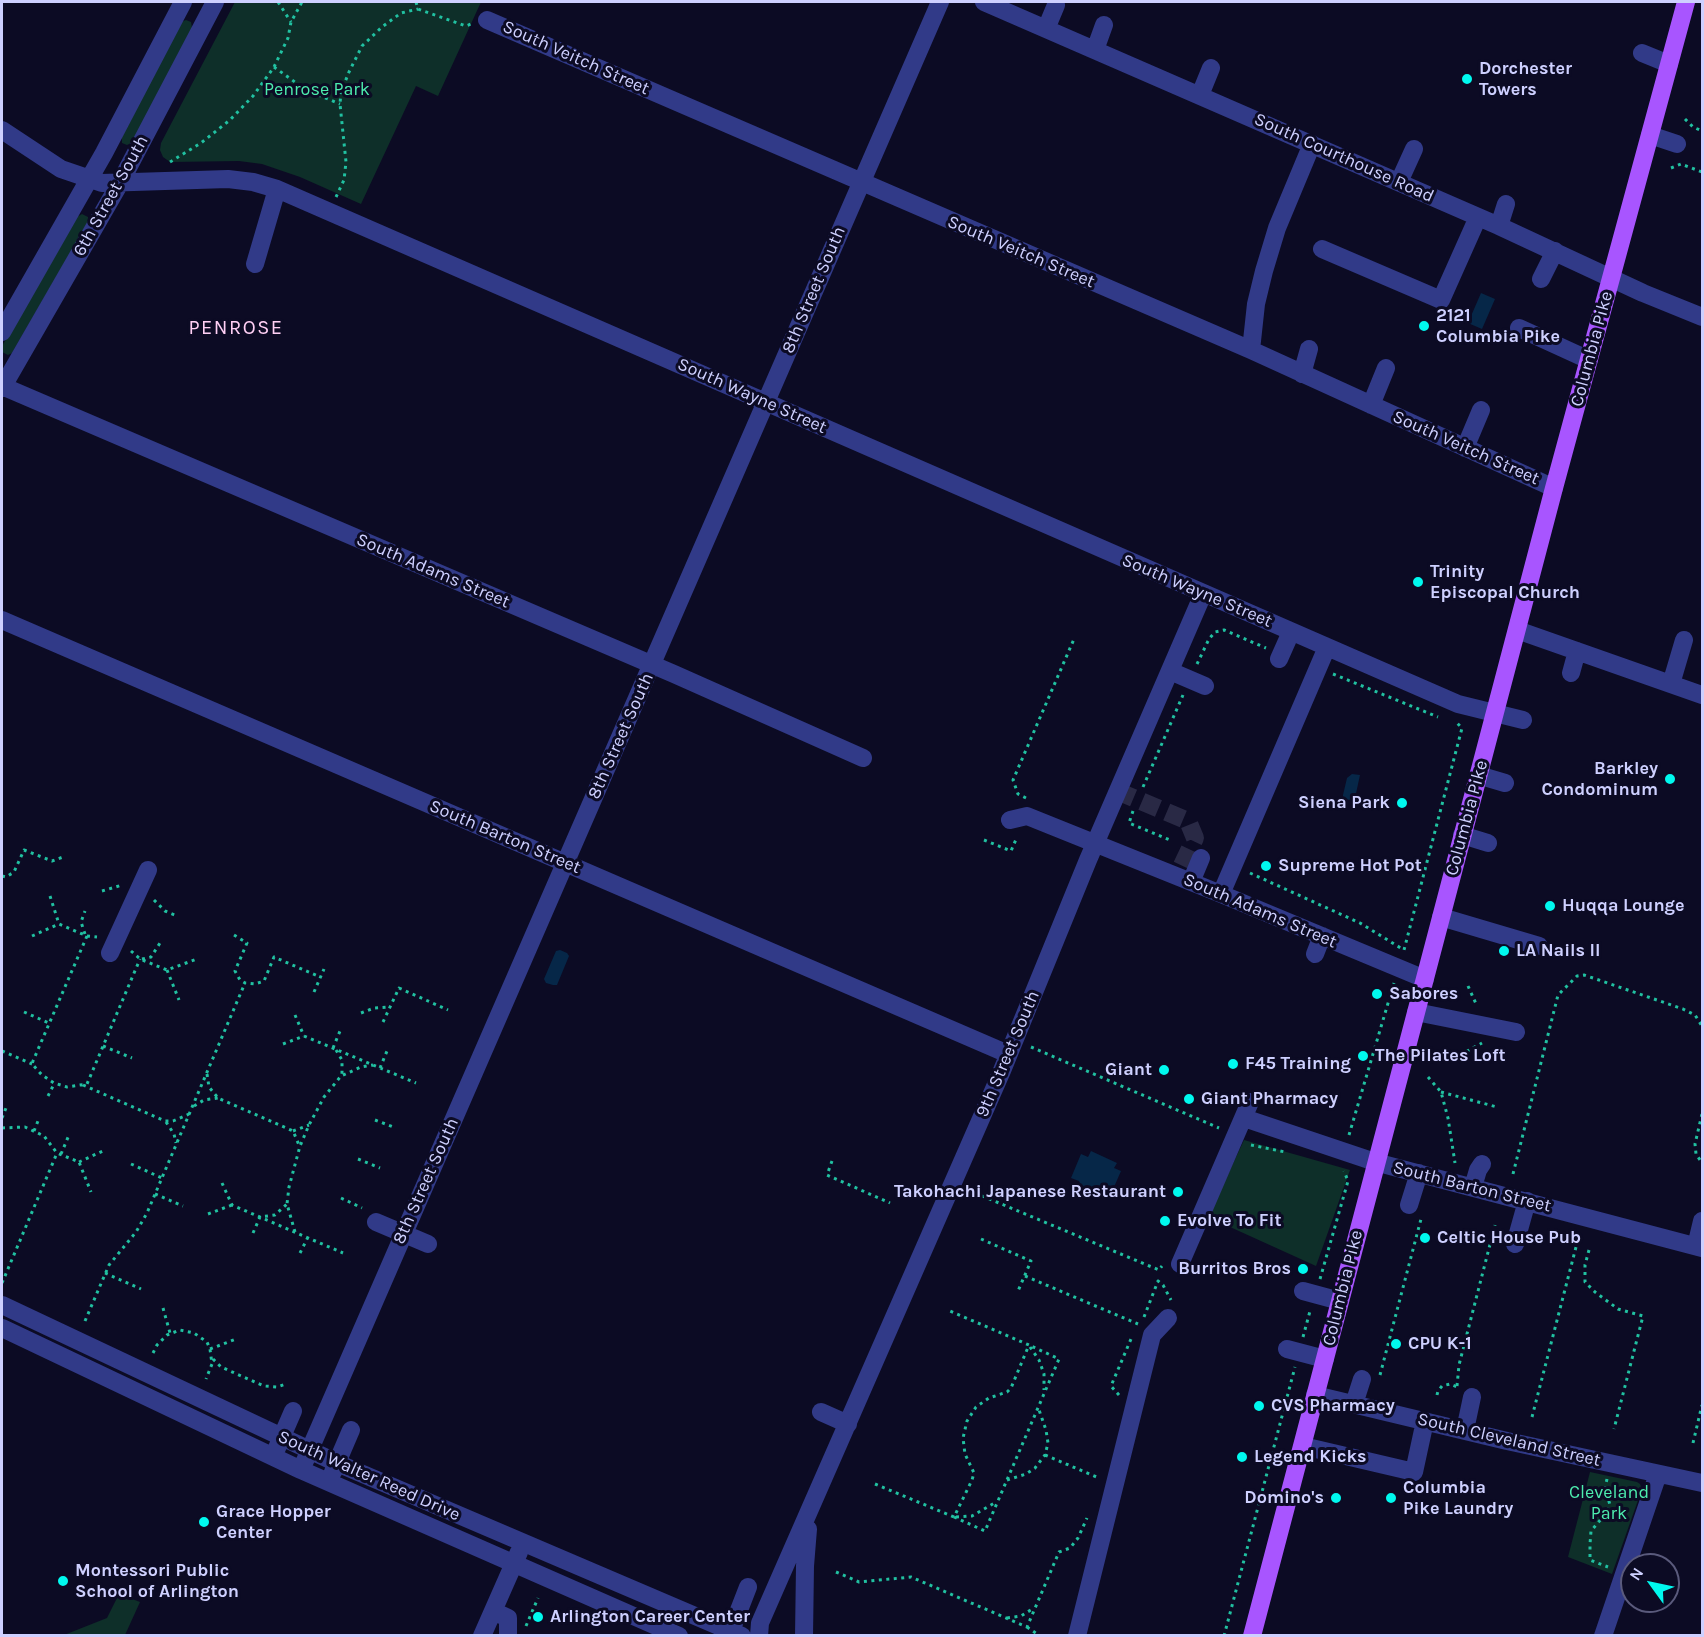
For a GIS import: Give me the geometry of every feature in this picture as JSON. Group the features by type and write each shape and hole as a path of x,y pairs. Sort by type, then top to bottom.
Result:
{"main road":[{"name":"Columbia Pike","path":"1252,1635 1554,488 1686,2"}],"street":[{"name":"6th Street South","path":"2,332 90,179 183,2"},
{"name":"8th Street South","path":"301,1470 940,2"},
{"name":"South Courthouse Road","path":"984,2 1399,182 1643,293 1702,317"},
{"name":"6th Street South","path":"2,387 120,183 210,3"},
{"path":"1046,29 1056,5"},
{"name":"South Veitch Street","path":"487,20 1251,350 1554,488"},
{"path":"1095,50 1104,25"},
{"path":"1642,53 1669,64"},
{"path":"1200,95 1211,68"},
{"name":"South Wayne Street","path":"3,135 61,169 102,183 228,179 253,182 276,189 1467,707 1523,720"},
{"path":"1650,135 1677,144"},
{"path":"1251,350 1256,304 1264,270 1277,228 1312,144"},
{"path":"1399,182 1414,149"},
{"path":"255,264 276,189"},
{"path":"1499,226 1506,204"},
{"path":"1322,249 1441,300 1478,217"},
{"path":"1541,279 1555,251"},
{"path":"1519,328 1589,360"},
{"path":"1302,374 1309,349"},
{"path":"1371,405 1386,368"},
{"name":"South Adams Street","path":"2,387 652,664 862,758"},
{"path":"1465,448 1481,410"},
{"name":"9th Street South","path":"759,1635 760,1623 1008,1054 1095,842 1203,594"},
{"name":"South Barton Street","path":"2,620 1008,1054"},
{"path":"1517,630 1702,695"},
{"path":"1279,659 1291,632"},
{"path":"1671,684 1684,640"},
{"path":"1221,894 1327,647"},
{"path":"1571,674 1577,651"},
{"path":"1170,671 1205,686"},
{"path":"1478,775 1505,783"},
{"name":"South Adams Street","path":"1015,826 1027,816 1425,979"},
{"path":"1462,836 1488,843"},
{"path":"1191,882 1201,858"},
{"path":"110,953 148,870"},
{"path":"1441,917 1539,946"},
{"path":"1315,954 1322,936"},
{"path":"1416,1012 1516,1032"},
{"name":"South Barton Street","path":"1240,1141 1247,1110 1375,1162 1699,1247"},
{"path":"1173,1260 1240,1141"},
{"path":"1473,1187 1482,1164"},
{"path":"1416,1210 1419,1173"},
{"path":"1515,1244 1527,1201"},
{"path":"376,1221 428,1244"},
{"path":"1699,1247 1702,1221"},
{"path":"1309,1293 1340,1301"},
{"name":"South Walter Reed Drive","path":"2,1307 337,1463 734,1634"},
{"path":"1077,1635 1152,1335 1170,1310"},
{"name":"South Walter Reed Drive","path":"2,1328 301,1470 679,1635"},
{"path":"1295,1351 1325,1359"},
{"path":"1354,1404 1370,1381"},
{"name":"South Cleveland Street","path":"1315,1395 1507,1441 1702,1483"},
{"path":"1464,1430 1472,1397"},
{"path":"273,1457 293,1412"},
{"path":"821,1412 848,1424"},
{"path":"1303,1446 1414,1472 1425,1421"},
{"path":"328,1482 351,1430"},
{"path":"1603,1635 1658,1474"},
{"name":"9th Street South","path":"804,1635 805,1566 810,1512"},
{"path":"482,1635 523,1543"},
{"path":"734,1634 748,1587"},
{"path":"494,1611 508,1618 516,1633"}],"path":[{"path":"278,2 291,22"},
{"path":"170,162 230,120 253,96 274,67 288,38 291,22 302,2"},
{"path":"416,2 418,9"},
{"path":"329,211 344,180 346,162 340,104 341,92 362,46 401,13 418,9 466,26 487,20"},
{"path":"274,67 306,90 340,104"},
{"path":"1684,119 1702,131"},
{"path":"1671,168 1681,164 1702,172"},
{"path":"1028,798 1018,794 1013,780 1074,639"},
{"path":"1326,671 1441,718"},
{"path":"1241,869 1360,923 1404,950 1462,728 1455,721 1448,720"},
{"path":"1133,811 1129,823 1170,840"},
{"path":"984,840 1011,851 1015,826"},
{"path":"2,876 6,877 14,872 24,850 52,861 63,857"},
{"path":"102,891 137,892 165,911 177,916"},
{"path":"50,896 59,924"},
{"path":"33,1064 87,936 81,922 86,911"},
{"path":"32,936 59,924 87,936"},
{"path":"234,935 247,943 235,971 240,980 245,983 255,984 264,981 274,957 320,977"},
{"path":"140,959 151,957 160,943"},
{"path":"140,959 167,970 197,959"},
{"path":"83,1086 87,1084 140,959"},
{"path":"314,992 324,969"},
{"path":"167,970 179,1000"},
{"path":"1513,1174 1558,995 1577,976 1584,975 1683,1009 1695,1015 1702,1026"},
{"path":"1359,1134 1348,1139 1395,980"},
{"path":"85,1321 113,1260 142,1222 245,983"},
{"path":"383,1022 399,988 448,1010"},
{"path":"361,1013 374,1008 390,1007"},
{"path":"24,1012 49,1023"},
{"path":"295,1015 304,1036"},
{"path":"334,1048 340,1031"},
{"path":"283,1044 304,1036 416,1083"},
{"path":"103,1046 132,1058"},
{"path":"1031,1047 1240,1141 1285,1152"},
{"path":"334,1048 342,1060 341,1076"},
{"path":"2,1051 33,1064 42,1075 54,1083 62,1086 83,1086 165,1121 173,1121 190,1113"},
{"path":"380,1068 387,1052"},
{"path":"295,1232 286,1204 300,1146 309,1125 324,1097 341,1076 361,1067 373,1065"},
{"path":"207,1072 209,1087 218,1098 293,1131 300,1146"},
{"path":"1428,1077 1441,1092 1448,1118 1455,1163"},
{"path":"48,1096 54,1083"},
{"path":"1441,1092 1497,1107"},
{"path":"193,1107 204,1100 218,1098"},
{"path":"2,1118 6,1108"},
{"path":"1702,1114 1695,1144 1696,1154 1702,1163"},
{"path":"375,1120 396,1128"},
{"path":"34,1131 38,1121"},
{"path":"165,1121 174,1134 176,1144"},
{"path":"293,1131 309,1125"},
{"path":"2,1130 25,1127 44,1136 59,1154 79,1162 91,1192"},
{"path":"2,1283 69,1135"},
{"path":"79,1162 105,1150"},
{"path":"358,1159 380,1168"},
{"path":"832,1161 827,1175 890,1203"},
{"path":"131,1164 162,1178"},
{"path":"1224,1635 1309,1293 1348,1181 1341,1165"},
{"path":"222,1183 232,1205 343,1253"},
{"path":"968,1190 1159,1270 1173,1260"},
{"path":"155,1194 183,1206"},
{"path":"341,1198 362,1208"},
{"path":"260,1217 275,1215 286,1204"},
{"path":"208,1214 232,1205"},
{"path":"1370,1381 1416,1210"},
{"path":"253,1233 260,1217"},
{"path":"1437,1395 1442,1386 1450,1384 1457,1387 1459,1365 1495,1225"},
{"path":"300,1253 308,1237"},
{"path":"981,1239 1031,1261 1018,1290"},
{"path":"1532,1417 1576,1246"},
{"path":"1589,1250 1585,1265 1585,1282 1618,1309 1643,1316 1614,1429"},
{"path":"105,1274 141,1289"},
{"path":"1025,1276 1138,1324 1143,1319 1158,1281 1163,1285 1170,1310"},
{"path":"163,1308 170,1333"},
{"path":"875,1484 985,1531 1059,1359 950,1311"},
{"path":"153,1353 157,1345 170,1333 180,1330 194,1333 207,1342 210,1349 212,1358 206,1379"},
{"path":"210,1349 236,1339"},
{"path":"1029,1345 1039,1360 1044,1374 1044,1393"},
{"path":"954,1517 974,1473 965,1454 963,1438 967,1421 976,1407 1011,1388 1029,1345"},
{"path":"212,1358 221,1367 264,1386 277,1388 286,1384"},
{"path":"1692,1443 1702,1405"},
{"path":"1006,1480 1026,1474 1035,1468 1045,1455 1048,1443 1038,1407"},
{"path":"1045,1455 1103,1480"},
{"path":"1590,1560 1591,1531 1610,1505 1605,1488"},
{"path":"954,1517 972,1516 997,1502"},
{"path":"1027,1628 1059,1552 1070,1548 1078,1538 1090,1509"},
{"path":"836,1572 859,1582 911,1577 1040,1635"},
{"path":"516,1633 538,1598"},
{"path":"1006,1618 1021,1616 1035,1607"}],"green space":[{"name":"Penrose Park","path":"235,2 481,2 438,96 416,86 361,204 300,177 262,164 239,161 170,162 163,157 160,150 161,143"},
{"path":"186,20 191,22 192,28 133,142 127,145 122,143 122,137 181,22"},
{"path":"82,214 88,217 88,222 12,353 8,355 2,352 2,346 77,217"},
{"path":"1244,1140 1350,1170 1316,1266 1208,1217"},
{"name":"Cleveland Park","path":"1590,1472 1637,1482 1642,1489 1612,1574 1568,1557"},
{"path":"119,1594 140,1602 125,1635 64,1635 107,1618"}],"water":[{"path":"1481,293 1495,299 1482,329 1468,323"},
{"path":"1352,774 1360,775 1355,798 1343,799 1347,778"},
{"path":"560,950 569,956 557,985 546,983 544,979 556,951"},
{"path":"1091,1151 1117,1163 1114,1168 1121,1171 1111,1194 1087,1190 1081,1186 1079,1181 1071,1178 1081,1154 1088,1157"}],"tunnel":[{"path":"1117,791 1188,821 1195,838 1177,876"}],"place":[{"name":"Dorchester Towers","path":"1467,79"},
{"name":"2121 Columbia Pike","path":"1424,326"},
{"name":"Trinity Episcopal Church","path":"1418,582"},
{"name":"Barkley Condominum","path":"1670,779"},
{"name":"Siena Park","path":"1402,803"},
{"name":"Supreme Hot Pot","path":"1266,866"},
{"name":"Huqqa Lounge","path":"1550,906"},
{"name":"LA Nails II","path":"1504,951"},
{"name":"Sabores","path":"1377,994"},
{"name":"The Pilates Loft","path":"1363,1056"},
{"name":"F45 Training","path":"1233,1064"},
{"name":"Giant","path":"1164,1070"},
{"name":"Giant Pharmacy","path":"1189,1099"},
{"name":"Takohachi Japanese Restaurant","path":"1178,1192"},
{"name":"Evolve To Fit","path":"1165,1221"},
{"name":"Celtic House Pub","path":"1425,1238"},
{"name":"Burritos Bros","path":"1303,1269"},
{"name":"CPU K-1","path":"1396,1344"},
{"name":"CVS Pharmacy","path":"1259,1406"},
{"name":"Legend Kicks","path":"1242,1457"},
{"name":"Domino's","path":"1336,1498"},
{"name":"Columbia Pike Laundry","path":"1391,1498"},
{"name":"Grace Hopper Center","path":"204,1522"},
{"name":"Montessori Public School of Arlington","path":"63,1581"},
{"name":"Arlington Career Center","path":"538,1617"}],"district":[{"name":"PENROSE","path":"236,328"}]}
